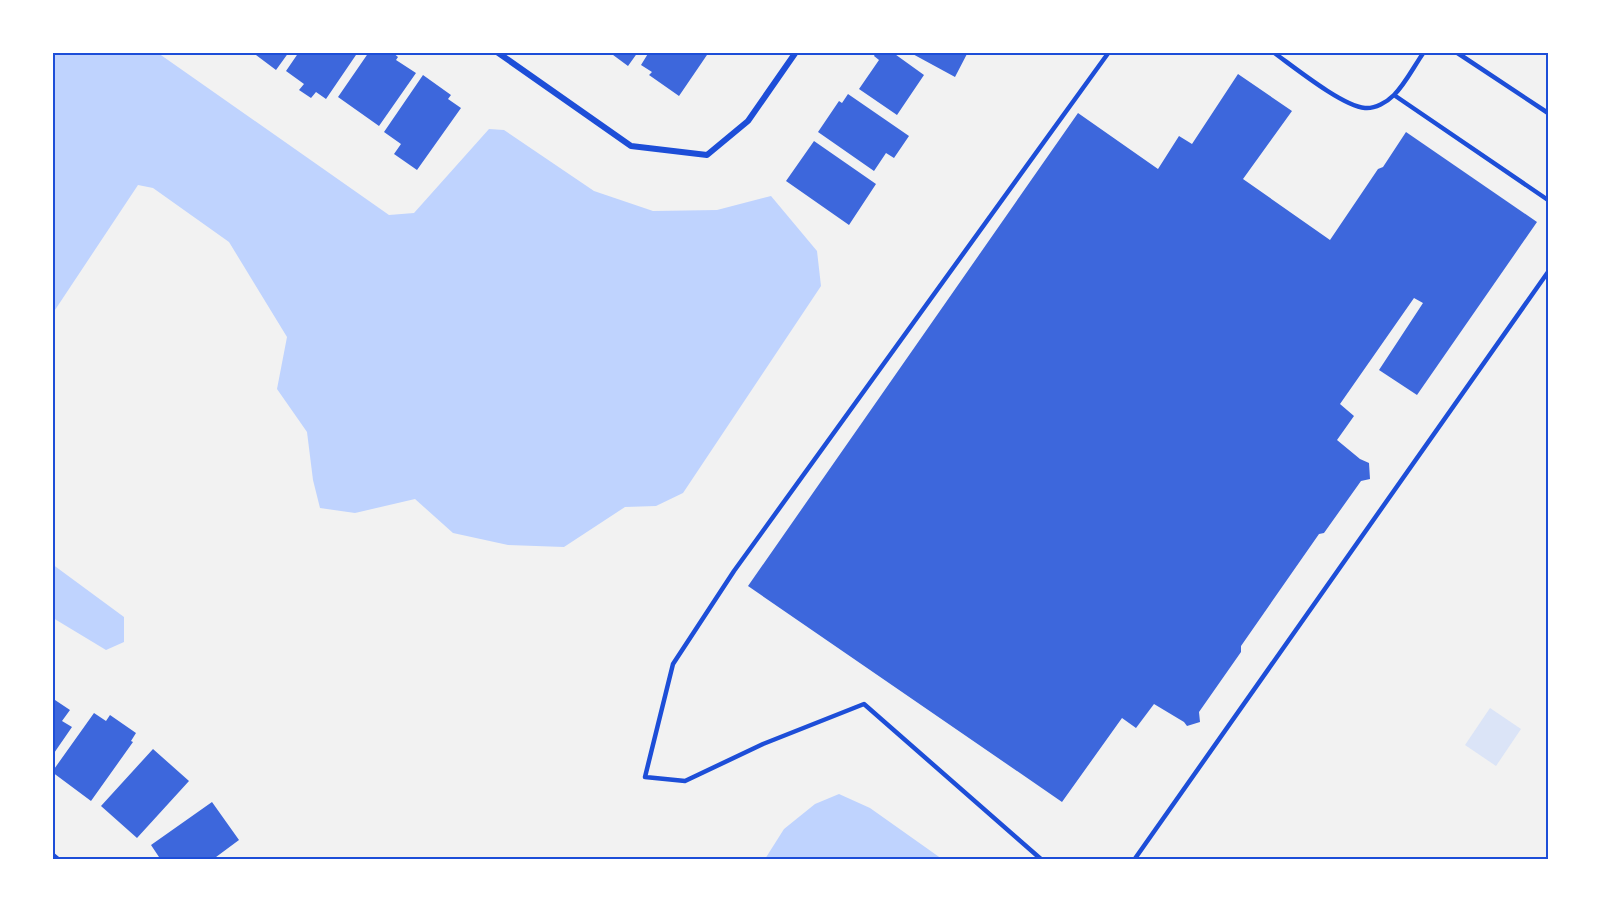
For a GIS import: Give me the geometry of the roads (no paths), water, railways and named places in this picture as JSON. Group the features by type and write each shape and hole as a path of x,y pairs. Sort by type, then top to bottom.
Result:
{"street":[{"path":"497,52 631,146 707,155 747,121 796,52"},
{"path":"52,855 58,860"}],"lane":[{"path":"1042,860 864,704 763,744 685,781 645,777 673,664 734,571 1109,52"},
{"path":"1273,52 1341,98 1359,107 1368,108 1377,106 1394,95 1424,52"},
{"path":"1456,52 1548,113"},
{"path":"1394,95 1548,200"},
{"path":"1134,860 1548,272"}],"water":[{"path":"53,52 158,53 389,215 414,213 489,129 504,130 594,191 653,211 717,210 771,196 817,251 821,286 683,493 656,506 625,507 564,547 508,545 453,533 415,499 355,513 320,508 313,480 307,432 277,389 287,337 229,242 153,188 138,185 53,313"},
{"path":"52,564 124,617 124,642 106,650 53,618"},
{"path":"839,794 870,808 942,859 765,859 784,829 815,804"}]}
